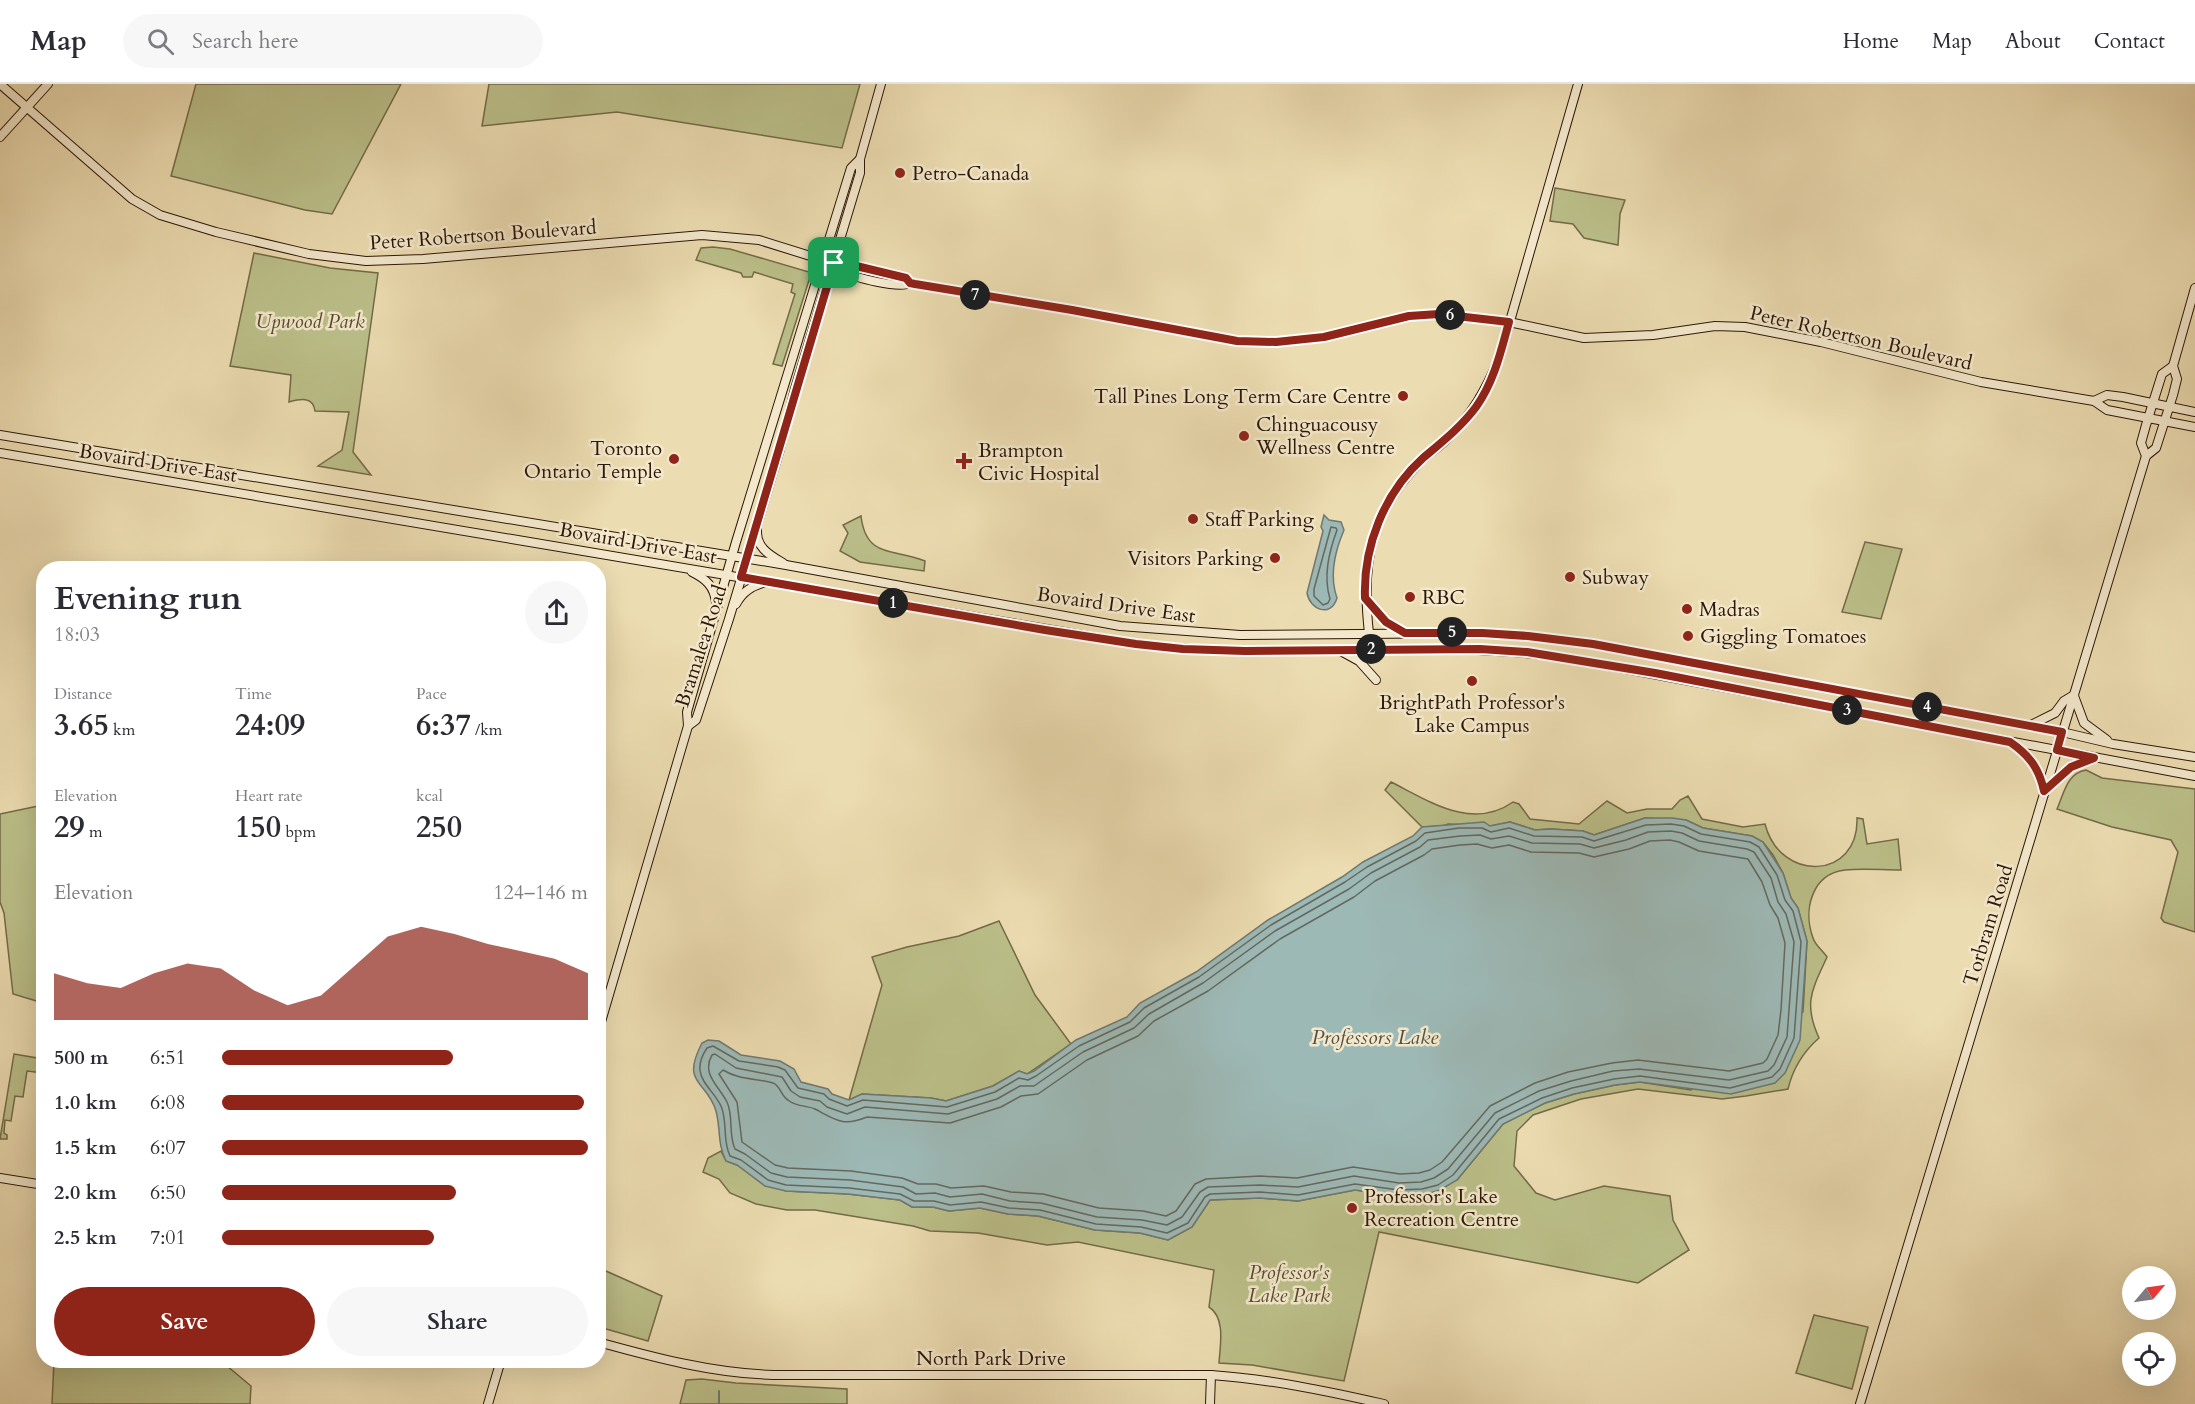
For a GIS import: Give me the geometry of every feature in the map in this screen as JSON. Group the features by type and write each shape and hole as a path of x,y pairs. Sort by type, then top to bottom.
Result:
{"main road":[{"name":"Peter Robertson Boulevard","path":"0,84 132,199 160,215 216,232 309,254 366,261 423,259 702,234 759,240 835,264 845,272 872,280 905,286 910,283 1072,310 1237,341 1276,342 1324,337 1409,316 1439,314 1509,322 1584,338 1653,335 1715,326 1745,327 1821,342 1981,382 2094,401 2107,410 2195,427"},
{"path":"0,137 48,84"},
{"name":"Bramalea Road","path":"688,726 696,720 757,526 795,389 835,264 881,84"},
{"path":"1369,633 1365,598 1372,540 1386,505 1422,460 1446,440 1476,407 1488,385 1500,356 1578,84"},
{"name":"Bramalea Road","path":"606,1005 688,726 687,712 732,556 851,168 860,159"},
{"name":"Torbram Road","path":"2145,456 2156,448 2169,407 2177,379 2173,366 2195,288"},
{"name":"Torbram Road","path":"1860,1404 2145,456 2141,443 2148,418 2162,374 2173,366"},
{"name":"Peter Robertson Boulevard","path":"2094,401 2107,395 2195,412"},
{"name":"Bovaird Drive East","path":"0,435 786,565 1120,626 1227,635 1482,633 1528,636 1593,644 2195,758"},
{"name":"Bovaird Drive East","path":"0,453 1136,644 1183,649 1245,651 1480,649 1527,652 1655,673 2195,776"},
{"path":"757,526 756,536 762,548 786,565"},
{"path":"682,567 708,582 715,595 717,608"},
{"path":"729,619 745,591 754,585 768,581"},
{"path":"1365,598 1386,622 1405,633"},
{"path":"1338,650 1359,661 1376,680"},
{"path":"2028,726 2055,713 2064,701 2074,696 2084,723 2089,729 2113,744"},
{"path":"2010,742 2034,763 2041,777 2044,791 2071,767 2094,758"},
{"path":"0,1178 36,1184"},
{"name":"North Park Drive","path":"606,1344 681,1364 745,1374 1211,1376 1259,1380 1384,1404"},
{"path":"488,1404 499,1368"},
{"path":"1210,1404 1211,1376"}],"green space":[{"path":"196,84 401,84 332,214 305,210 171,176"},
{"path":"489,84 860,84 842,148 617,112 482,126"},
{"path":"1555,188 1625,200 1620,214 1618,245 1584,238 1573,224 1550,221"},
{"path":"701,248 730,249 809,272 810,277 782,366 773,364 795,294 791,292 793,284 754,272 752,277 743,277 741,273 696,260"},
{"name":"Upwood Park","path":"254,253 330,268 378,273 353,452 371,475 318,466 342,450 349,412 315,411 312,403 305,400 289,402 291,375 230,366"},
{"path":"861,516 864,530 875,546 925,561 924,571 860,562 840,551 848,533 843,525"},
{"path":"1865,542 1902,549 1881,619 1842,612"},
{"path":"2086,770 2102,778 2195,789 2195,932 2164,922 2161,918 2178,852 2171,840 2112,827 2057,809 2070,779"},
{"name":"Professor's Lake Park","path":"1391,782 1451,810 1482,814 1498,810 1513,802 1519,804 1530,819 1579,824 1607,801 1627,813 1647,809 1672,809 1680,800 1688,796 1702,819 1743,827 1765,824 1773,843 1786,857 1801,864 1817,866 1833,863 1846,853 1854,838 1857,818 1863,819 1867,844 1898,839 1901,870 1852,869 1833,873 1817,886 1812,895 1810,927 1814,941 1827,957 1811,997 1811,1015 1819,1038 1799,1061 1788,1089 1722,1099 1638,1089 1581,1099 1533,1115 1517,1131 1514,1166 1536,1193 1555,1200 1604,1186 1670,1196 1673,1220 1689,1250 1638,1283 1379,1232 1344,1381 1252,1365 1219,1363 1220,1325 1218,1318 1209,1307 1214,1270 1078,1242 1047,1245 978,1233 930,1231 913,1226 815,1210 787,1210 756,1204 730,1193 719,1179 703,1172 708,1158 721,1151 726,1161 786,1191 848,1194 900,1200 912,1207 933,1207 949,1211 980,1208 1008,1214 1038,1216 1095,1230 1140,1233 1168,1240 1192,1227 1210,1200 1260,1198 1298,1201 1355,1190 1399,1196 1457,1180 1503,1124 1545,1103 1574,1094 1640,1082 1691,1090 1803,1012 1807,941 1798,908 1791,898 1783,873 1763,842 1752,836 1703,828 1686,820 1645,818 1594,835 1583,831 1535,830 1510,822 1490,826 1448,824 1422,827 1385,790"},
{"path":"36,807 36,1001 13,994 4,913 0,902 0,814"},
{"path":"999,921 1035,995 1071,1044 1027,1074 1019,1071 993,1086 946,1101 862,1094 849,1100 882,985 872,957 959,936"},
{"path":"14,1054 36,1058 36,1072 27,1071 23,1097 15,1096 11,1121 5,1120 4,1133 7,1139 0,1139"},
{"path":"606,1271 662,1296 648,1341 606,1329"},
{"path":"1814,1315 1868,1327 1852,1389 1796,1373"},
{"path":"54,1368 229,1368 251,1386 250,1404 52,1404"},
{"path":"702,1379 847,1389 847,1404 680,1404 686,1380"}],"water":[{"path":"1324,515 1329,520 1341,522 1344,530 1333,572 1337,598 1334,604 1326,610 1312,604 1307,593 1323,531 1321,527"},
{"name":"Professors Lake","path":"1645,818 1686,820 1703,828 1752,836 1763,842 1783,873 1791,898 1798,908 1807,941 1800,1040 1785,1073 1775,1083 1731,1094 1640,1082 1574,1094 1545,1103 1503,1124 1457,1180 1440,1190 1423,1195 1399,1196 1355,1190 1298,1201 1260,1198 1210,1200 1192,1227 1168,1240 1140,1233 1095,1230 1038,1216 1008,1214 980,1208 949,1211 933,1207 912,1207 900,1200 848,1194 786,1191 765,1186 737,1165 726,1161 721,1148 716,1111 712,1101 694,1075 696,1057 702,1043 708,1040 719,1041 741,1055 780,1061 794,1069 801,1082 828,1089 832,1094 849,1100 862,1094 946,1101 993,1086 1019,1071 1027,1074 1034,1071 1076,1040 1127,1017 1140,1003 1196,972 1268,920 1342,877 1363,862 1413,836 1422,827 1484,822 1490,826 1510,822 1535,830 1583,831 1594,835"}],"waterway":[{"path":"719,1391 719,1404"}],"place":[{"name":"Petro-Canada","path":"900,173"},
{"name":"Tall Pines Long Term Care Centre","path":"1403,396"},
{"name":"Chinguacousy Wellness Centre","path":"1244,436"},
{"name":"Toronto Ontario Temple","path":"674,459"},
{"name":"Brampton Civic Hospital","path":"964,461"},
{"name":"Staff Parking","path":"1193,519"},
{"name":"Visitors Parking","path":"1275,558"},
{"name":"Subway","path":"1570,577"},
{"name":"RBC","path":"1410,597"},
{"name":"Madras","path":"1687,609"},
{"name":"Giggling Tomatoes","path":"1688,636"},
{"name":"BrightPath Professor's Lake Campus","path":"1472,681"},
{"name":"Professor's Lake Recreation Centre","path":"1352,1208"}],"route":[{"path":"834,263 848,264 906,278 910,283 915,284 1237,341 1276,342 1324,337 1409,316 1439,314 1509,322 1500,356 1476,407 1446,440 1414,468 1386,505 1379,519 1369,551 1365,598 1386,622 1405,633 1482,633 1593,644 2062,732 2057,750 2094,758 2071,767 2044,791 2041,777 2034,763 2010,742 1567,658 1527,652 1480,649 1245,651 1183,649 1045,630 741,577 834,263"}]}
